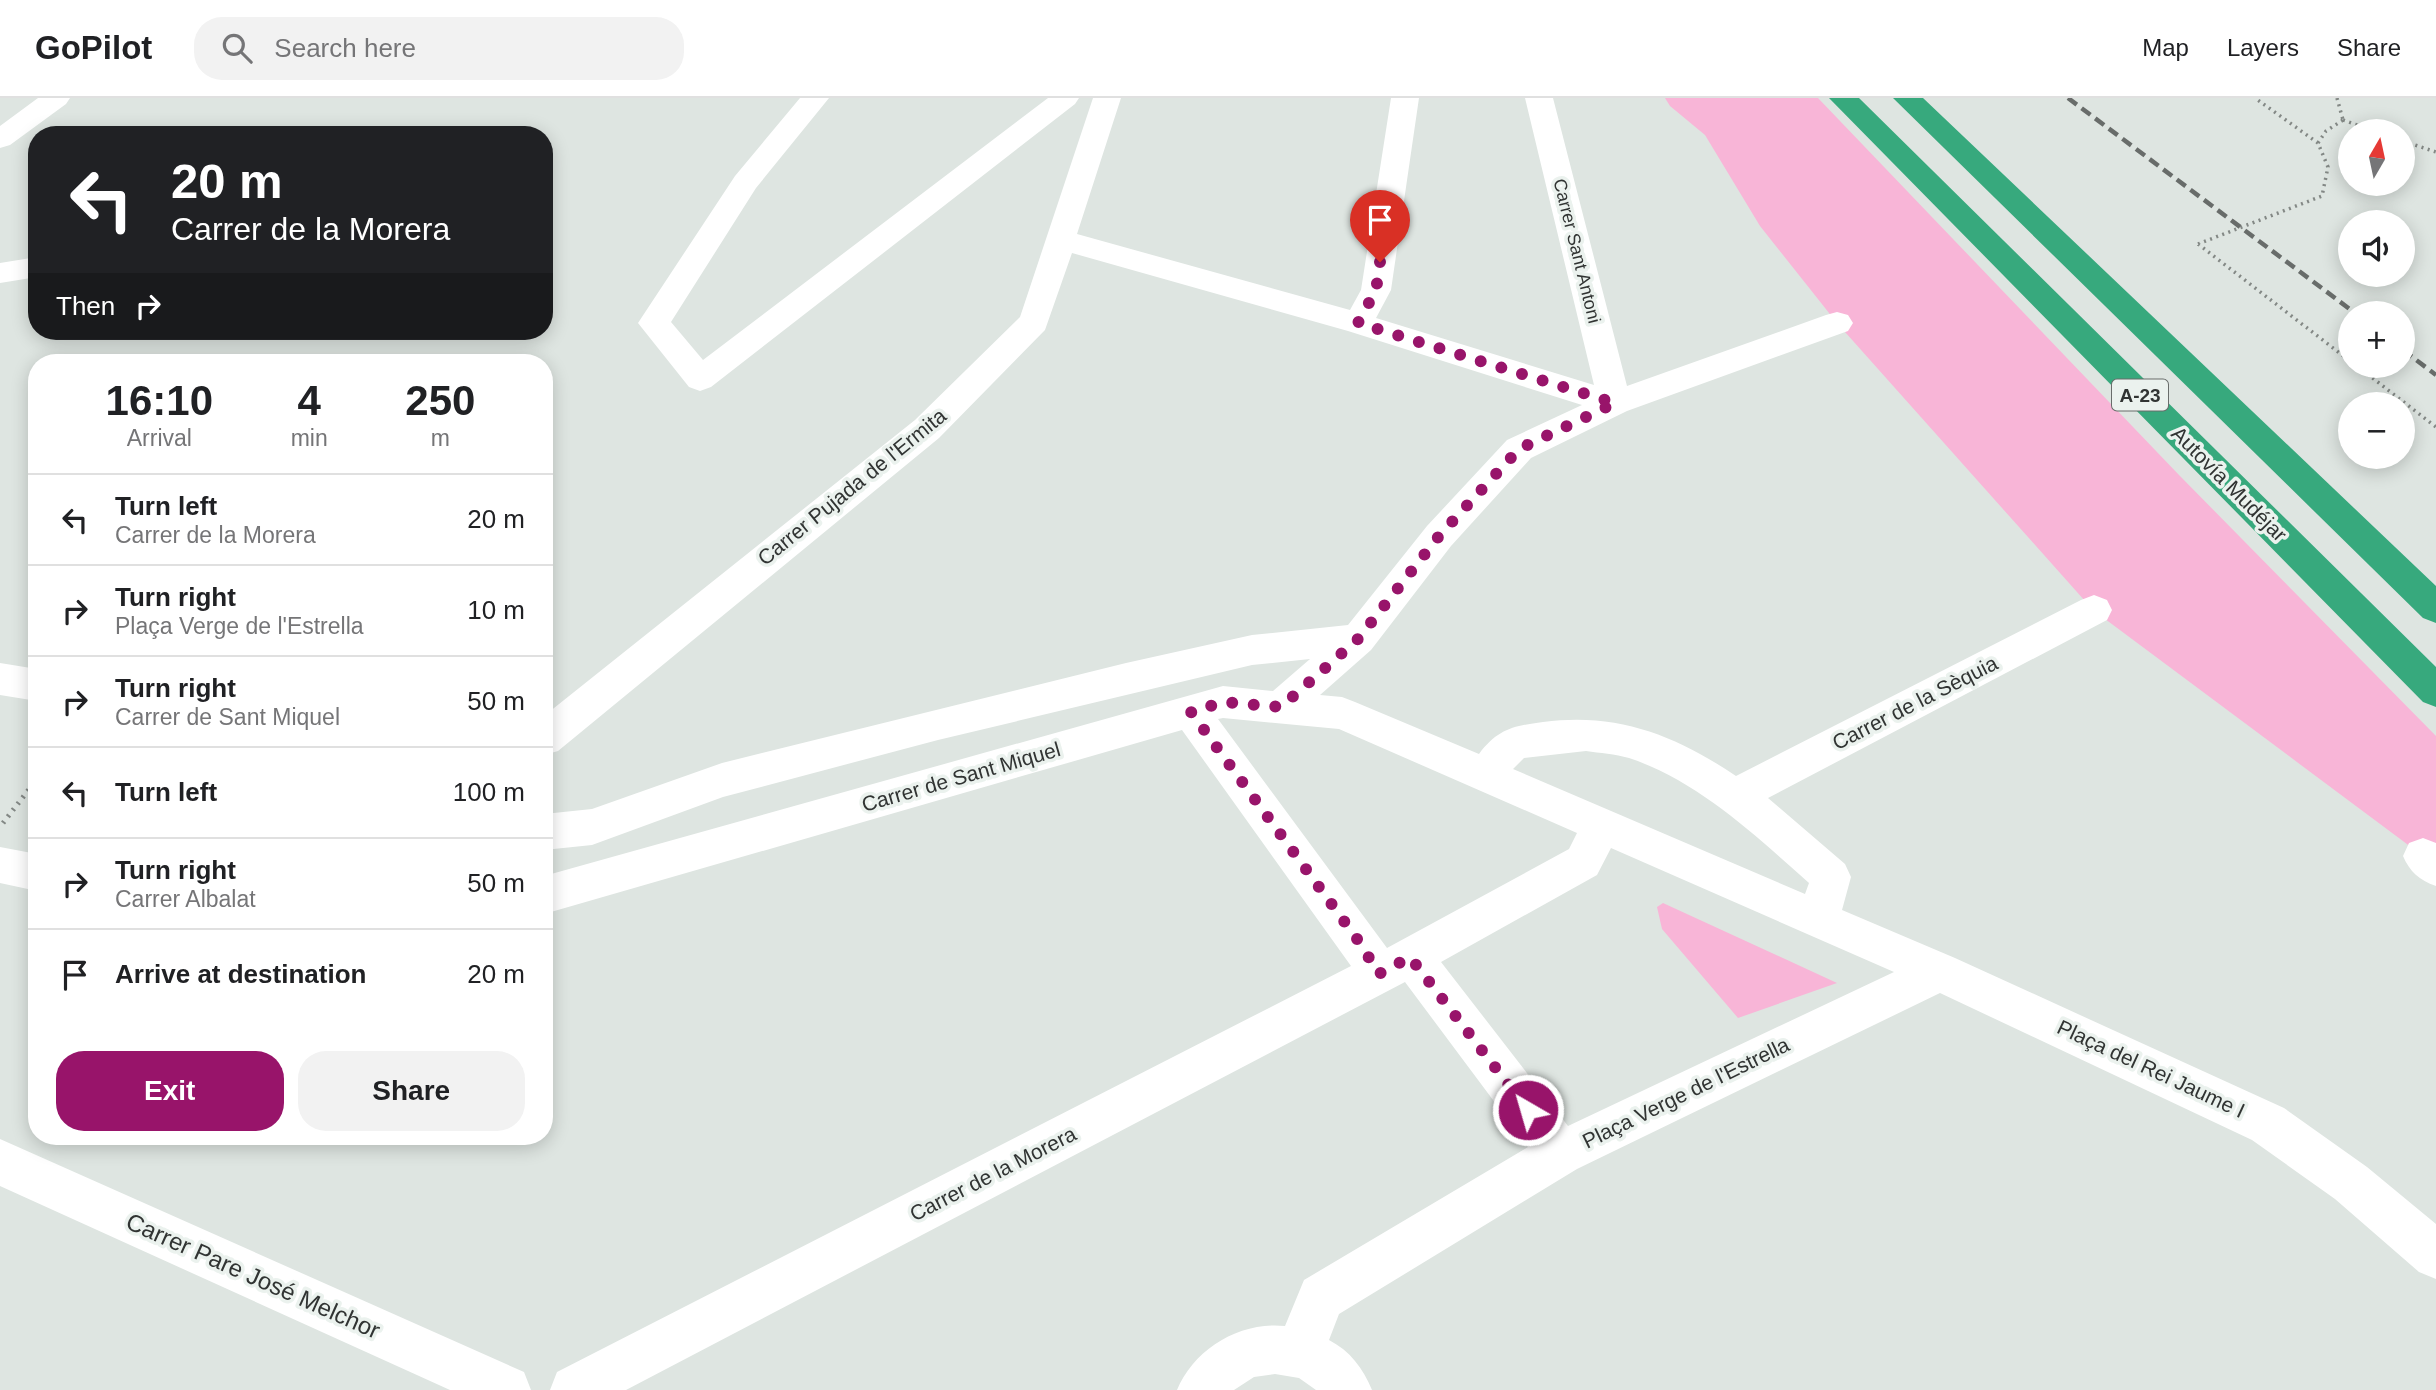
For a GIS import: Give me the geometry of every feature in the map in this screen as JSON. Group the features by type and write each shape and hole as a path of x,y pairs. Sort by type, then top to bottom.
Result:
{"highway":[{"name":"Autovía Mudéjar","path":"1843,98 2436,691"},
{"name":"A-23","path":"1907,98 2436,608"}],"street":[{"path":"0,139 56,98"},
{"path":"815,98 745,182 654,323 700,379 1065,98"},
{"name":"Carrer Pujada de l'Ermita","path":"553,732 927,429 1034,323 1107,98"},
{"path":"1358,323 1376,290 1405,98"},
{"name":"Carrer Sant Antoni","path":"1539,98 1615,403"},
{"path":"1062,240 1358,323 1615,403"},
{"path":"0,272 28,268"},
{"path":"1281,707 1358,639 1439,536 1519,449 1615,403 1837,323"},
{"name":"Carrer de la Sèquia","path":"1737,795 2094,610"},
{"path":"553,831 592,827 722,780 1099,685 1252,650 1358,639"},
{"path":"0,679 28,684"},
{"name":"Carrer de Sant Miquel","path":"553,892 1223,702 1281,707"},
{"path":"1281,707 1342,713 1940,972"},
{"name":"Plaça Verge de l'Estrella","path":"1191,712 1360,943 1395,966 1561,1153 1940,972"},
{"path":"1486,775 1510,745 1567,733 1612,736 1665,755 1737,795 1831,877 1819,918"},
{"path":"1395,966 1583,862 1602,825"},
{"path":"0,865 28,871"},
{"name":"Carrer de la Morera","path":"575,1390 1395,966"},
{"name":"Plaça del Rei Jaume I","path":"1940,972 2268,1124 2351,1183 2436,1255"},
{"path":"1300,1351 1321,1297 1561,1153"},
{"name":"Carrer Pare José Melchor","path":"0,1162 506,1390"},
{"path":"1202,1390 1222,1367 1246,1353 1273,1348 1300,1351 1323,1363 1347,1390"}],"path":[{"path":"2255,98 2318,143 2328,167 2322,196 2198,244 2338,352"},
{"path":"2337,98 2343,119"},
{"path":"2318,143 2326,131 2338,123"},
{"path":"2415,145 2436,152"},
{"path":"2373,378 2436,427"},
{"path":"5,820 28,791"}],"shaded area":[{"path":"1665,98 1818,98 2179,475 2436,736 2436,868 2093,610 1837,323 1760,226 1705,135 1670,106"},
{"path":"1663,903 1837,983 1738,1018 1662,929 1657,907"}],"railway":[{"path":"2068,98 2339,301"},
{"path":"2415,359 2436,375"}],"route":[{"path":"1380,262 1376,290 1358,323 1615,403 1519,449 1439,536 1358,639 1281,707 1223,702 1191,712 1360,943 1379,974 1410,957 1528,1110"}]}
